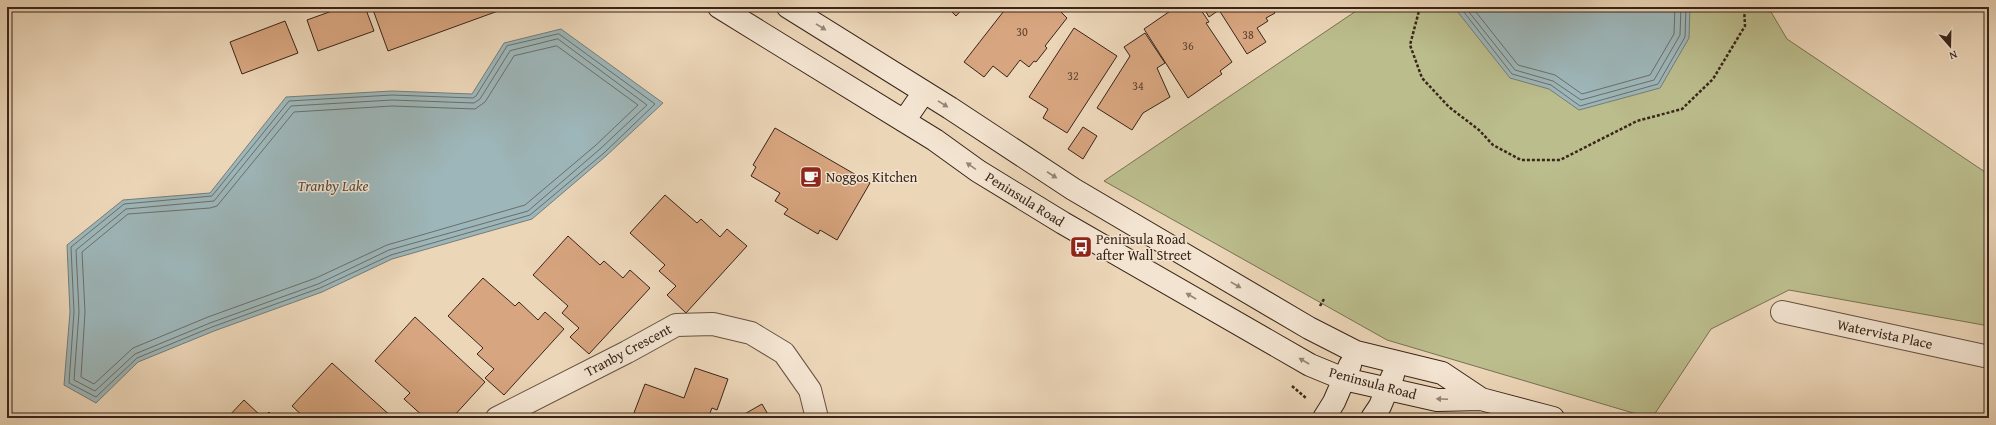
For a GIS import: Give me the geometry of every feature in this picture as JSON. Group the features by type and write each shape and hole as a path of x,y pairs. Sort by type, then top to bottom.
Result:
{"street":[{"name":"Peninsula Road","path":"719,7 935,140 978,171 1063,223 1310,365 1344,379 1437,400 1481,399 1553,418"},
{"name":"Peninsula Road","path":"788,7 924,92 1073,189 1307,326 1356,352 1442,373 1481,399"},
{"path":"904,121 924,92"},
{"name":"Watervista Place","path":"1782,312 1989,357"},
{"name":"Tranby Crescent","path":"497,418 628,352 676,325 705,324 751,333 784,353 810,390 817,418"},
{"path":"1324,418 1334,402 1356,352"},
{"path":"1372,418 1380,406 1388,389 1397,362"}],"path":[{"path":"1420,7 1410,45 1422,78 1449,107 1479,130 1493,145 1521,160 1560,160 1637,121 1682,109 1712,79 1745,26 1744,7"}],"green space":[{"path":"1362,7 1768,7 1787,39 1988,174 1989,326 1789,290 1711,329 1652,418 1650,418 1387,340 1104,181"}],"water":[{"path":"1455,7 1690,7 1689,38 1660,88 1579,110 1549,89 1510,78"},
{"name":"Tranby Lake","path":"561,29 663,103 606,156 532,219 392,259 322,292 214,331 138,362 96,403 64,385 70,312 67,245 123,200 210,193 286,97 392,91 472,94 504,43"}],"building":[{"path":"343,7 365,7 374,31 318,51 307,20"},
{"path":"372,7 509,7 388,51"},
{"path":"947,7 964,7 956,16"},
{"path":"1007,7 1040,7 1045,11 1049,7 1056,7 1067,18 1045,46 1047,48 1036,62 1034,61 1029,67 1020,60 1007,77 993,66 984,77 964,62"},
{"path":"1176,7 1199,7 1209,22 1206,23 1232,62 1220,71 1222,74 1188,98 1144,29"},
{"path":"1203,7 1271,7 1275,13 1266,18 1268,21 1257,28 1266,42 1247,54 1219,10 1209,17"},
{"path":"285,21 298,53 242,74 230,42"},
{"path":"1074,28 1117,56 1067,133 1043,118 1048,109 1029,97"},
{"path":"1145,33 1165,63 1157,68 1170,97 1143,113 1132,130 1097,108 1130,56 1124,47"},
{"path":"1083,127 1097,136 1083,159 1068,149"},
{"path":"775,128 870,183 837,240 820,230 818,234 784,214 788,209 775,201 780,193 751,176 756,167 753,165"},
{"path":"665,195 697,223 701,219 720,237 727,229 747,246 686,313 667,295 676,286 659,271 665,265 630,233"},
{"path":"568,236 600,265 604,261 623,278 630,270 650,288 589,354 570,337 579,328 562,313 568,306 533,275"},
{"path":"483,278 515,306 519,302 538,320 545,312 564,329 504,395 485,378 494,369 477,354 483,348 448,316"},
{"path":"415,317 485,382 452,418 425,418 404,399 410,393 375,361"},
{"path":"332,363 393,418 305,418 292,406"},
{"path":"695,368 728,379 717,410 712,408 708,418 632,418 645,384 684,398"},
{"path":"244,400 263,418 227,418"},
{"path":"762,404 770,418 742,418 741,416"},
{"path":"269,412 275,418 264,418"},
{"path":"607,414 619,418 605,418"}],"place":[{"name":"Noggos Kitchen","path":"811,177"},
{"name":"Peninsula Road after Wall Street","path":"1081,247"}]}
